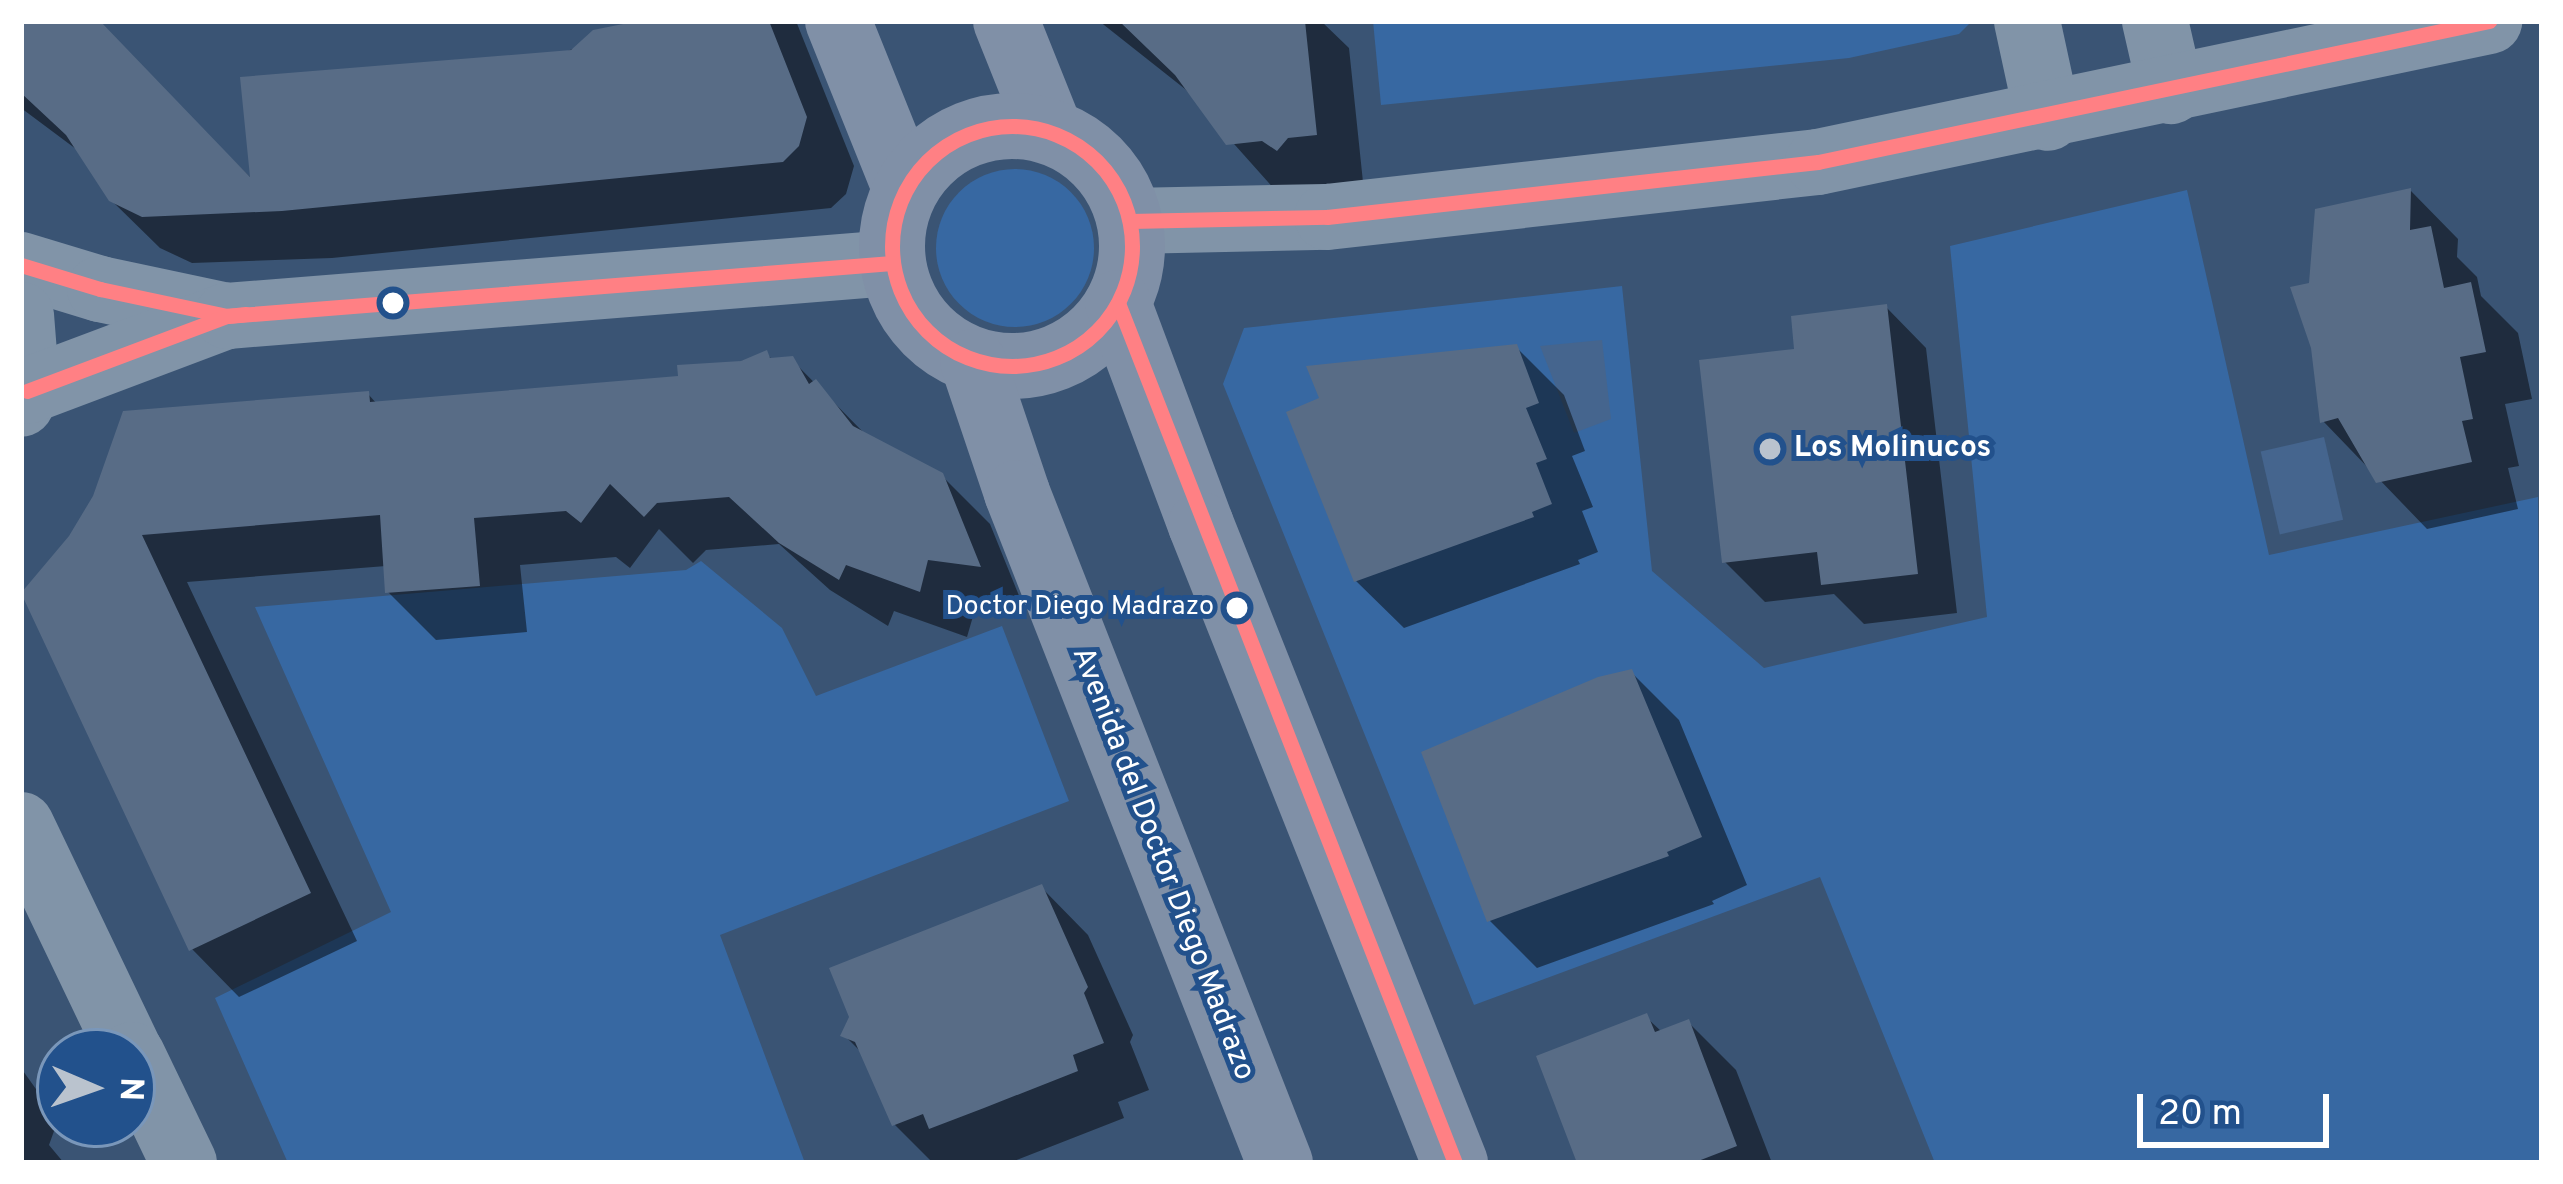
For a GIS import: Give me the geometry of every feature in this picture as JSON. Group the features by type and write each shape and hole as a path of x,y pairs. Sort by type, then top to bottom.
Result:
{"main road":[{"path":"838,21 905,188"},
{"path":"1006,21 1050,131"},
{"path":"1015,124 1050,131 1078,145 1120,191 1130,221 1131,263 1118,303 1092,337 1057,359 1015,368 973,362 934,340 905,305 892,263 891,230 905,188 919,167 946,144 979,129 1015,124"},
{"path":"1118,303 1201,525 1456,1163"},
{"name":"Avenida del Doctor Diego Madrazo","path":"973,362 1017,493 1280,1163"}],"street":[{"path":"2027,21 2048,118"},
{"path":"2155,21 2171,91"},
{"path":"1130,221 1327,217 1818,163 2048,118 2488,21"},
{"path":"21,265 100,289 227,316 892,263"},
{"path":"21,315 24,397 227,316"},
{"path":"21,825 119,1028"},
{"path":"156,1105 184,1163"}],"shaded area":[{"path":"1373,21 1972,21 1959,34 1849,58 1381,105"},
{"path":"1015,169 1045,175 1071,192 1088,218 1094,248 1088,278 1071,304 1045,321 1015,327 985,321 959,304 942,278 936,248 942,218 959,192 985,175"},
{"path":"2187,190 2269,555 2538,497 2542,1163 1935,1163 1820,877 1474,1005 1223,384 1244,328 1622,286 1652,571 1764,668 1987,617 1950,246"},
{"path":"1602,340 1611,419 1574,433 1540,346"},
{"path":"2324,437 2343,520 2280,534 2261,452"},
{"path":"701,561 782,628 816,696 1002,626 1069,801 720,935 805,1163 288,1163 215,998 391,912 255,607 686,570"}],"building":[{"path":"21,21 100,21 250,177 240,77 571,50 593,30 638,21 769,21 807,117 799,146 783,162 282,211 142,217 109,201 66,135 21,93"},
{"path":"1119,21 1305,21 1317,135 1288,138 1277,151 1262,141 1226,145 1175,75"},
{"path":"2411,188 2410,230 2431,226 2444,288 2471,282 2486,352 2460,357 2473,419 2462,421 2472,462 2376,483 2338,418 2320,423 2311,348 2290,287 2309,283 2315,209"},
{"name":"Los Molinucos","path":"1887,304 1918,574 1821,585 1817,552 1722,563 1699,360 1794,349 1791,316"},
{"path":"1517,344 1539,403 1526,408 1547,459 1536,463 1552,504 1532,512 1534,517 1354,582 1286,412 1319,398 1306,366"},
{"path":"767,350 770,358 793,356 809,384 816,379 853,426 943,473 981,567 928,560 920,592 846,565 839,580 779,543 729,497 657,503 644,517 610,484 581,523 566,511 474,518 480,586 385,593 380,515 142,535 311,893 189,951 21,593 69,536 93,496 123,411 369,391 370,402 678,376 677,365 741,361"},
{"path":"1632,669 1702,837 1667,852 1669,856 1487,922 1421,752 1598,677"},
{"path":"1042,884 1088,987 1084,993 1104,1043 1073,1055 1078,1071 984,1108 929,1129 923,1114 892,1126 855,1042 840,1036 849,1017 829,968"},
{"path":"1647,1013 1655,1032 1689,1019 1737,1146 1693,1163 1577,1163 1536,1056"}],"transit line":[{"path":"1130,221 1327,217 1818,162 2489,21"},
{"path":"1012,126 1058,135 1097,161 1123,200 1132,246 1123,292 1097,331 1058,357 1012,366 966,357 927,331 901,292 892,246 901,200 927,161 966,135 1012,126"},
{"path":"27,391 227,316 892,263"},
{"path":"21,265 100,289 227,316 246,314"},
{"path":"1118,303 1455,1163"}],"place":[{"name":"Los Molinucos","path":"1770,449"},
{"name":"Doctor Diego Madrazo","path":"1237,608"}]}
